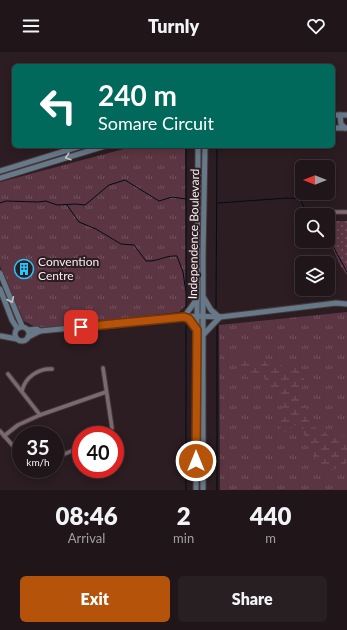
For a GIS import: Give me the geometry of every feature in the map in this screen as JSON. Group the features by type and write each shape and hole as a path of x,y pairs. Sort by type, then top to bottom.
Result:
{"street":[{"path":"335,115 347,115"},
{"path":"340,115 341,124 346,128"},
{"path":"335,128 346,128"},
{"path":"0,172 75,148"},
{"path":"0,178 98,148"},
{"name":"Independence Boulevard","path":"196,490 198,148"},
{"name":"Independence Boulevard","path":"203,490 205,148"},
{"path":"335,212 347,212"},
{"path":"0,273 18,329 15,335 17,339"},
{"path":"0,290 12,320 18,329"},
{"path":"184,317 193,306 197,298"},
{"path":"203,298 211,310 220,317"},
{"path":"0,336 22,341 40,331 184,317 220,317 336,303 347,304"},
{"path":"184,317 189,319 197,330"},
{"path":"204,334 220,317"},
{"path":"0,336 18,329 37,329 40,331"},
{"path":"28,330 28,337"},
{"path":"103,368 112,426"},
{"path":"22,391 25,382 33,374 43,370 52,369"},
{"path":"8,374 40,415"},
{"path":"4,436 18,426 40,415 106,392"},
{"path":"0,431 12,445"}],"green space":[{"path":"128,148 185,148 186,305 179,312 39,329 24,321 0,266 0,182"},
{"path":"335,221 347,221 347,275 340,265 333,248 335,248"},
{"path":"347,312 347,490 220,490 219,325"},
{"path":"243,354 249,356 254,362 263,359 270,366 295,366 304,371 304,380 299,394 315,428 329,436 337,433 346,438 347,462 344,465 326,473 318,465 306,443 303,427 294,425 288,433 281,431 280,423 284,417 279,395 274,393 261,373 254,378 246,377 239,370 238,358"}],"waterway":[{"path":"186,148 186,288"},
{"path":"216,308 217,148"},
{"path":"0,203 6,201 46,201 57,205 85,205 109,185 125,180 159,201 172,197 186,199"},
{"path":"218,203 288,198 301,199 303,206 306,208"},
{"path":"67,205 79,222 96,229 121,244 134,245 146,261 169,256 177,256 183,272 186,293"},
{"path":"334,248 347,272"},
{"path":"186,294 186,307"},
{"path":"217,325 217,490"},
{"path":"186,326 186,490"}],"place":[{"name":"Convention Centre","path":"24,269"}],"route":[{"path":"81,327 184,317 193,323 197,330 196,461"}]}
